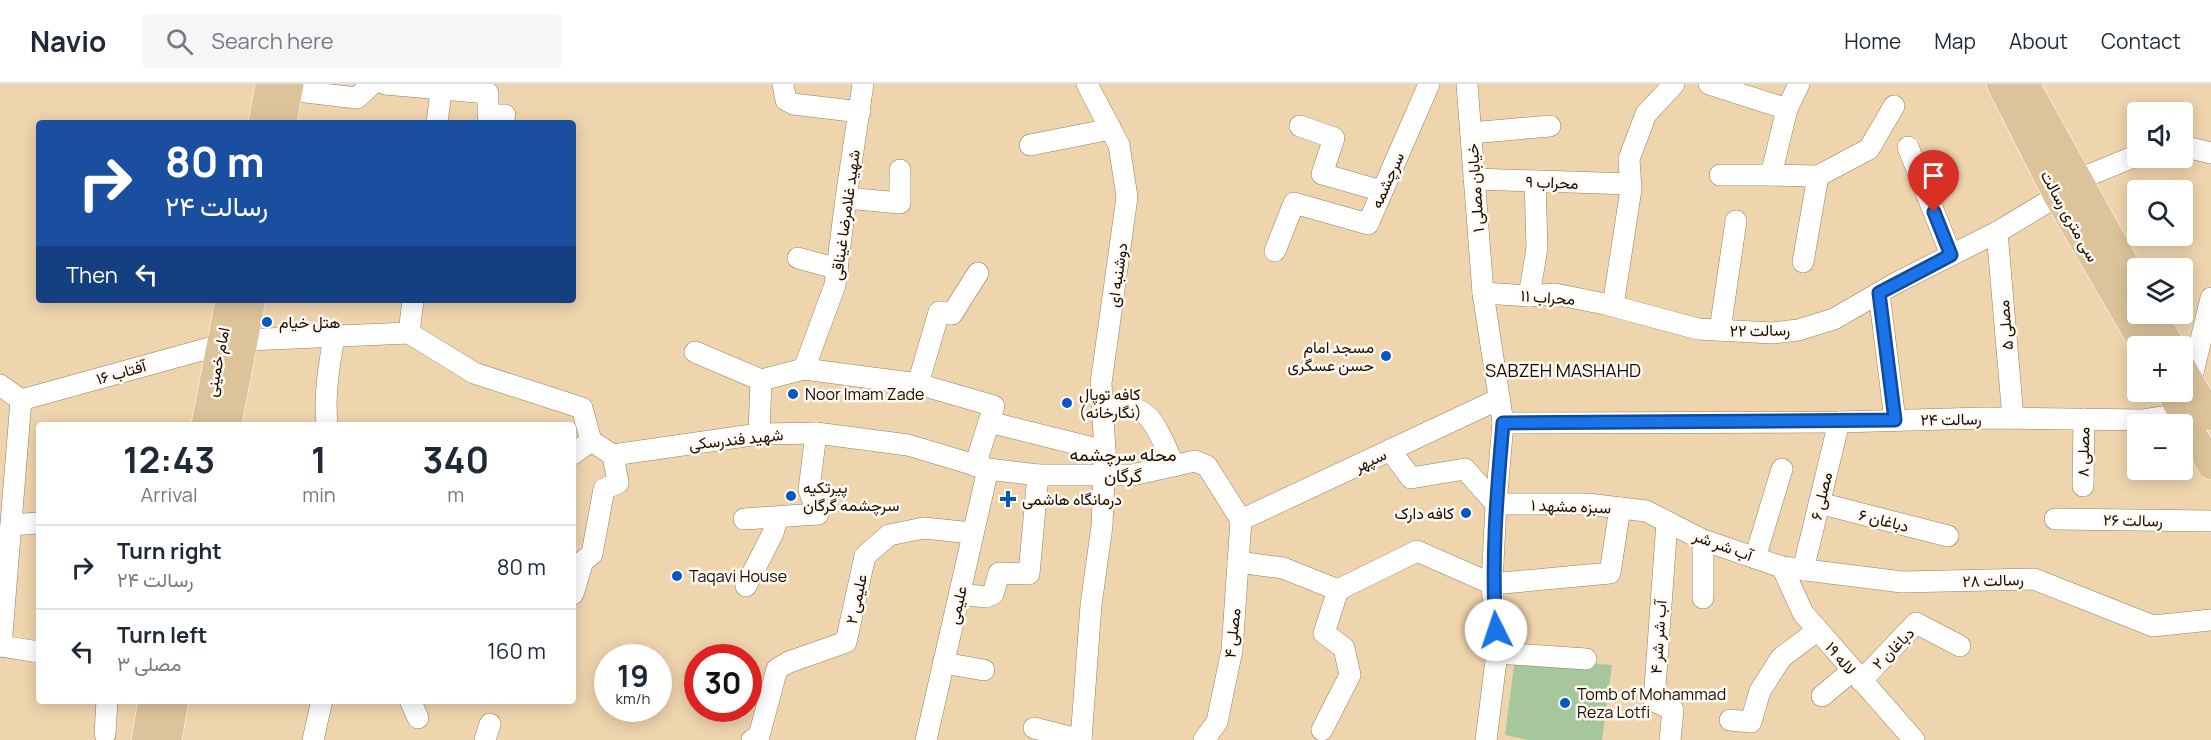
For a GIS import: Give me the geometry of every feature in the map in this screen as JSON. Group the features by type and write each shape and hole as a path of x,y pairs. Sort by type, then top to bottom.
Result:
{"main road":[{"name":"سی متری رسالت","path":"2000,84 2067,188 2127,272"},
{"name":"سی متری رسالت","path":"2026,84 2067,188 2139,336"},
{"path":"264,120 283,86"},
{"path":"283,86 283,120"},
{"name":"امام خمینی","path":"228,422 229,303"},
{"name":"امام خمینی","path":"206,422 229,340 250,303"},
{"path":"2193,400 2211,417"},
{"path":"2186,402 2211,466"},
{"path":"145,740 151,704"},
{"path":"168,740 174,704"}],"street":[{"path":"283,86 357,98 372,84"},
{"path":"385,84 442,86 488,93 488,115 505,115"},
{"path":"783,84 786,100 793,104 860,112"},
{"name":"شهید غلامرضا غیناقی","path":"804,369 835,285 863,84"},
{"name":"دوشنبه ای","path":"1087,84 1119,145 1127,197 1101,382 1104,406 1105,475"},
{"name":"سرچشمه","path":"1275,251 1294,203 1368,224 1429,84"},
{"name":"خیابان مصلی ۱","path":"1467,84 1483,293 1503,423 1492,584 1497,653 1486,740"},
{"path":"1613,306 1631,184 1629,159 1646,114 1674,84"},
{"path":"1709,84 1787,109"},
{"path":"1771,175 1787,109 1799,84"},
{"path":"437,120 442,86"},
{"path":"1720,175 1818,176 1869,149 1894,106"},
{"path":"1300,126 1334,138 1322,174 1382,191"},
{"path":"1471,133 1550,126"},
{"path":"1030,145 1111,129"},
{"path":"1908,147 1951,255"},
{"path":"2193,149 2211,153"},
{"name":"۲۲ رسالت","path":"1613,306 1698,329 1772,333 1798,330 1834,319 1997,232 2067,188 2127,159"},
{"path":"846,198 900,203 900,170"},
{"path":"1803,262 1818,176"},
{"name":"۹ محراب","path":"1474,179 1631,184"},
{"path":"1529,296 1537,248 1535,181"},
{"path":"1720,330 1736,220"},
{"name":"۵ مصلی","path":"1997,232 2013,418"},
{"path":"798,258 838,269"},
{"path":"918,384 939,312 952,314 978,273"},
{"name":"۱۱ محراب","path":"1483,293 1529,296 1555,294 1613,306"},
{"path":"1879,293 1895,420"},
{"path":"2193,352 2211,298"},
{"path":"413,303 409,333 474,373 582,408 591,441 613,455 618,483 604,489 592,554 583,561 576,584"},
{"name":"آفتاب ۱۶","path":"21,400 229,340 409,333"},
{"path":"327,422 325,409 328,369 334,337"},
{"path":"695,352 761,380 804,369 918,384 991,414 1105,451"},
{"path":"759,434 761,380"},
{"path":"0,385 21,400 8,458 11,525 1,646 36,652"},
{"name":"سپهر","path":"1241,520 1499,399"},
{"name":"۲۴ رسالت","path":"1503,423 1839,422 2013,418 2143,420 2164,402"},
{"path":"1104,406 1139,410 1148,416 1174,466"},
{"name":"علیمی","path":"926,740 960,594 991,414"},
{"name":"۸ مصلی","path":"2083,486 2084,419"},
{"name":"۶ مصلی","path":"1803,570 1839,422"},
{"path":"744,519 818,514 809,490 816,433"},
{"name":"شهید فندرسکی","path":"613,455 759,434 816,433 908,445 981,467 1038,475 1132,475 1195,461 1207,466 1241,520"},
{"path":"576,452 591,441"},
{"path":"1390,450 1411,478 1465,469 1496,504"},
{"path":"1755,558 1782,469"},
{"path":"960,594 986,597 993,594 999,573 1029,574 1038,475"},
{"path":"1034,728 1081,740 1091,604 1102,526 1105,475"},
{"name":"۶ دباغان","path":"1819,503 1948,536"},
{"name":"۱ سبزه مشهد","path":"1496,504 1587,504 1646,511"},
{"path":"1322,730 1350,675 1344,648 1324,633 1338,591 1417,551 1492,584 1610,573 1620,508"},
{"name":"آب شر شر","path":"1646,511 1703,540 1782,567 1803,570"},
{"path":"746,586 773,533 777,518"},
{"name":"۲۶ رسالت","path":"2055,519 2211,521"},
{"name":"۴ مصلی","path":"1204,740 1217,722 1232,650 1241,520"},
{"name":"۴ آب شر شر","path":"1667,522 1654,701 1673,710 1670,740"},
{"path":"11,525 36,523"},
{"name":"۲ علیمی","path":"752,740 759,736 777,669 789,662 846,642 865,555 889,535 924,528 972,533"},
{"path":"1703,540 1703,598"},
{"path":"1238,562 1283,568 1338,591"},
{"name":"۱۹ لاله","path":"1782,567 1803,613 1914,740"},
{"name":"۲۸ رسالت","path":"1803,570 1902,582 2034,579 2153,626 2211,620"},
{"name":"۲ دباغان","path":"1857,675 1916,623 1960,646"},
{"path":"1730,720 1750,722 1760,691 1781,658 1818,630"},
{"path":"1497,653 1586,659"},
{"path":"944,663 984,670"},
{"path":"1822,696 1857,675"},
{"path":"105,734 107,704"},
{"path":"313,740 321,704"}],"green space":[{"path":"1515,658 1612,665 1602,740 1528,740 1505,735"}],"place":[{"name":"هتل خیام","path":"267,322"},
{"name":"مسجد امام حسن عسگری","path":"1386,356"},
{"name":"Noor Imam Zade","path":"793,394"},
{"name":"کافه توپال (نگارخانه)","path":"1067,403"},
{"name":"پیرتکیه سرچشمه گرگان","path":"791,496"},
{"name":"درمانگاه هاشمی","path":"1008,499"},
{"name":"کافه دارک","path":"1466,513"},
{"name":"Taqavi House","path":"677,576"},
{"name":"Tomb of Mohammad Reza Lotfi","path":"1565,703"}],"district":[{"name":"SABZEH MASHAHD","path":"1563,371"},
{"name":"محله سرچشمه گرگان","path":"1123,466"}],"route":[{"path":"1496,630 1492,584 1503,423 1895,420 1879,293 1951,255 1934,212"}]}
